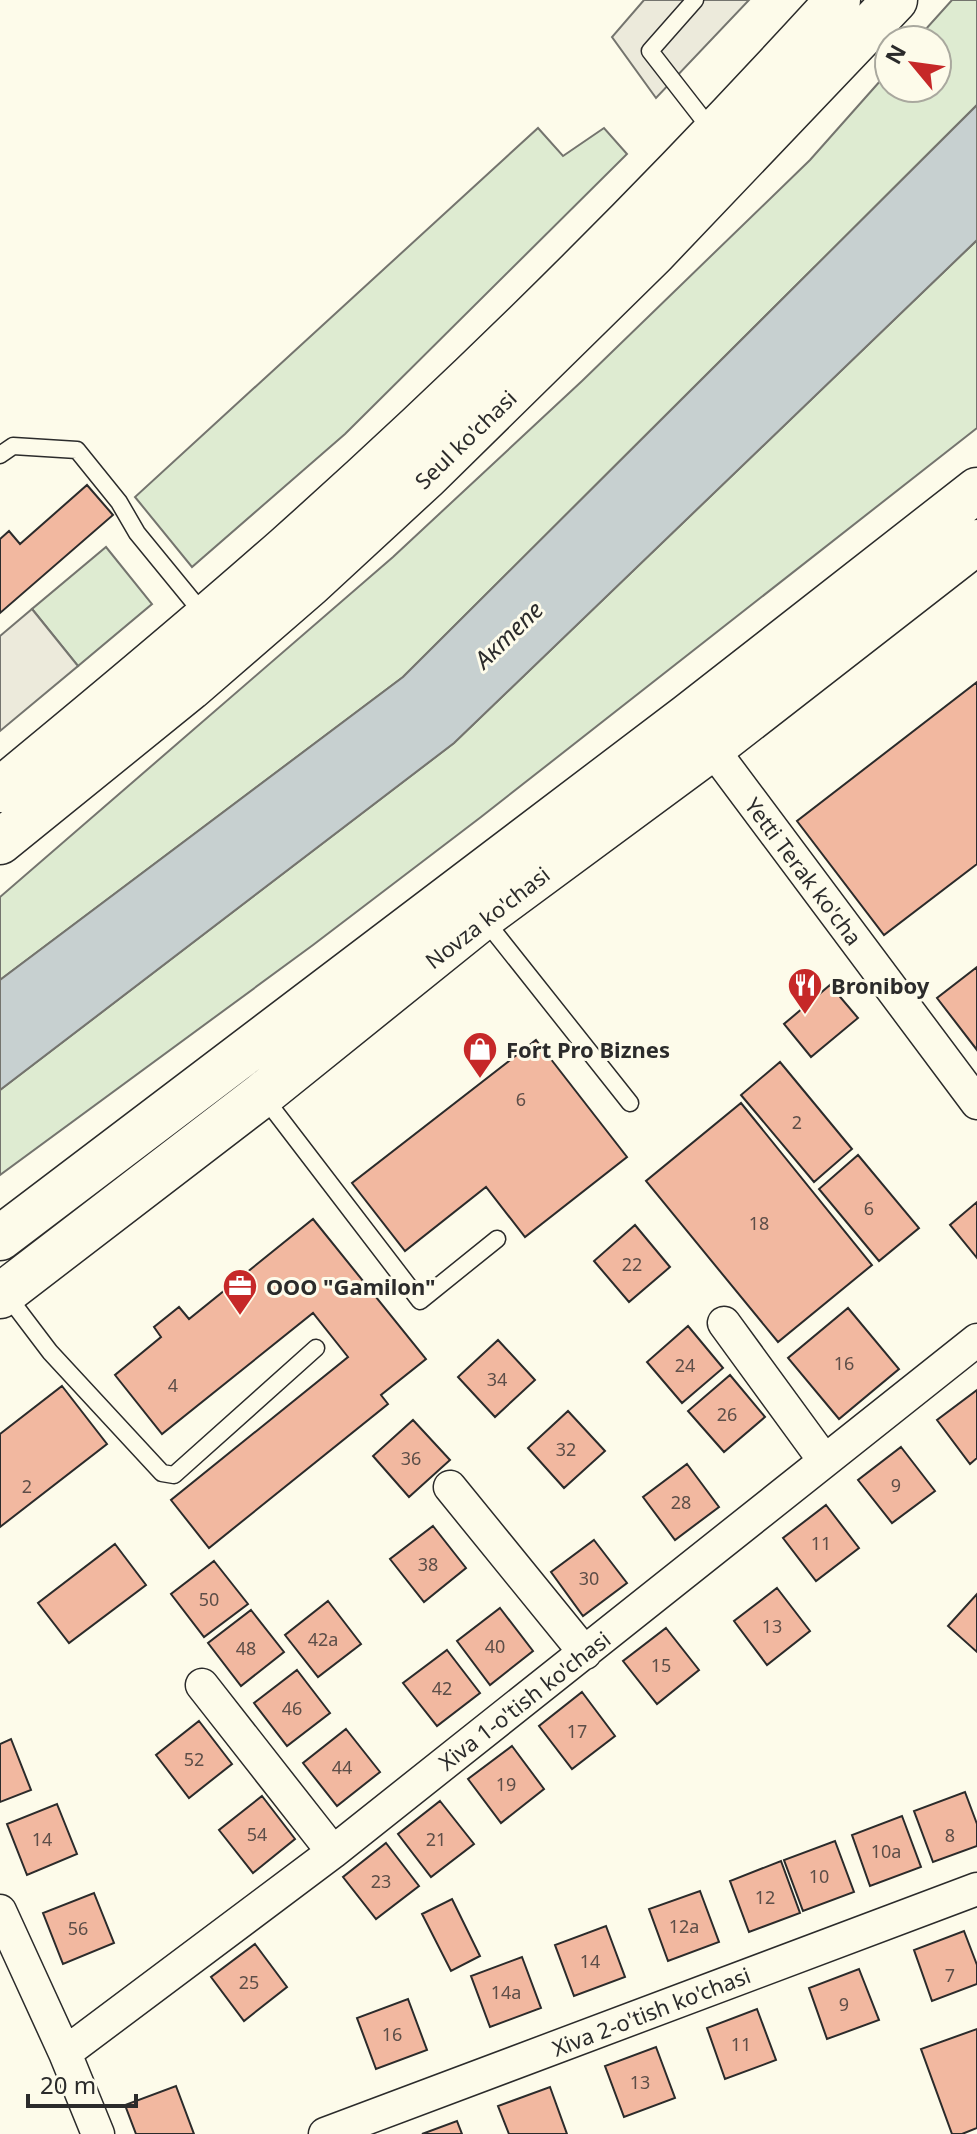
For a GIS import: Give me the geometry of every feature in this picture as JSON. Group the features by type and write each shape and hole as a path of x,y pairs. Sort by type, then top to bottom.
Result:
{"main road":[{"name":"Seul ko'chasi","path":"0,790 298,537 521,329 715,133 838,0"},
{"name":"Seul ko'chasi","path":"0,842 190,688 310,584 427,476 653,254 895,0"},
{"name":"Novza ko'chasi","path":"2,1294 262,1095 483,917 977,490"},
{"name":"Novza ko'chasi","path":"0,1238 700,732 977,542"}],"street":[{"name":"Yetti Terak ko'cha","path":"700,732 977,1103"},
{"path":"724,1323 824,1460"},
{"name":"Xiva 1-o'tish ko'chasi","path":"65,2053 333,1852 977,1340"},
{"path":"450,1487 585,1653"},
{"path":"202,1685 333,1852"},
{"name":"Xiva 2-o'tish ko'chasi","path":"325,2134 977,1889"},
{"path":"0,1911 98,2134"}],"lane":[{"path":"695,0 650,51 715,133"},
{"path":"0,455 13,446 77,450 119,502 137,533 206,618"},
{"path":"483,917 630,1103"},
{"path":"262,1095 420,1301 497,1239"},
{"path":"2,1294 50,1352 162,1473 174,1475 316,1348"}],"green space":[{"path":"952,0 977,0 977,105 403,677 0,980 0,897 393,557 582,381 810,160 873,89 873,104 953,104 953,24 930,24"},
{"path":"538,128 563,156 604,128 627,154 345,434 192,567 135,497"},
{"path":"977,240 977,428 481,817 0,1175 0,1090 454,743"},
{"path":"106,547 152,604 78,666 32,609"}],"shaded area":[{"path":"644,0 749,0 656,98 612,37"},
{"path":"32,609 78,666 0,731 0,636"}],"water":[{"name":"Актепе","path":"977,105 977,240 454,743 0,1090 0,980 403,677"}],"building":[{"path":"87,485 113,515 0,613 0,539 9,531 20,544"},
{"path":"977,682 977,864 884,935 797,821"},
{"path":"977,967 977,1050 937,998"},
{"path":"830,985 858,1018 811,1057 784,1024"},
{"path":"536,1040 627,1157 525,1237 486,1187 405,1251 352,1183"},
{"path":"780,1062 852,1149 814,1182 741,1095"},
{"path":"741,1103 872,1265 778,1342 646,1181"},
{"path":"858,1155 919,1228 879,1261 819,1189"},
{"path":"977,1202 977,1258 950,1225"},
{"path":"313,1219 426,1359 381,1395 388,1404 209,1548 171,1500 348,1357 313,1313 162,1434 115,1375 161,1337 154,1327 179,1307 189,1319"},
{"path":"635,1225 670,1267 629,1302 594,1261"},
{"path":"848,1308 899,1369 839,1419 788,1358"},
{"path":"688,1326 723,1368 682,1403 647,1362"},
{"path":"498,1340 535,1380 495,1417 458,1377"},
{"path":"730,1375 765,1417 724,1452 688,1411"},
{"path":"62,1386 107,1444 0,1527 0,1434"},
{"path":"977,1390 977,1458 970,1464 937,1420"},
{"path":"568,1411 605,1451 564,1488 528,1448"},
{"path":"413,1420 450,1460 409,1497 373,1456"},
{"path":"901,1447 935,1491 892,1523 858,1480"},
{"path":"687,1464 719,1507 675,1540 643,1497"},
{"path":"826,1505 859,1548 816,1581 783,1538"},
{"path":"433,1526 466,1568 424,1602 390,1559"},
{"path":"594,1540 627,1583 583,1616 551,1572"},
{"path":"115,1544 146,1585 69,1643 38,1603"},
{"path":"214,1561 248,1604 204,1637 171,1594"},
{"path":"777,1588 810,1631 767,1665 734,1621"},
{"path":"977,1594 977,1652 948,1626"},
{"path":"328,1601 361,1644 318,1677 285,1635"},
{"path":"500,1608 533,1651 490,1685 457,1641"},
{"path":"251,1610 284,1652 241,1686 208,1643"},
{"path":"666,1628 699,1670 657,1704 623,1661"},
{"path":"447,1650 480,1693 437,1726 403,1683"},
{"path":"297,1670 330,1713 287,1746 254,1703"},
{"path":"582,1692 615,1736 572,1769 539,1726"},
{"path":"199,1721 232,1764 189,1798 156,1755"},
{"path":"346,1729 380,1772 337,1806 303,1763"},
{"path":"11,1739 31,1790 0,1802 0,1744"},
{"path":"512,1746 544,1789 501,1823 468,1779"},
{"path":"965,1792 977,1824 977,1846 933,1862 914,1811"},
{"path":"262,1796 295,1839 253,1873 219,1830"},
{"path":"440,1801 474,1844 431,1877 398,1834"},
{"path":"57,1804 77,1854 27,1875 7,1824"},
{"path":"902,1816 921,1867 870,1886 852,1835"},
{"path":"835,1841 854,1892 803,1911 784,1860"},
{"path":"386,1843 419,1886 376,1919 343,1877"},
{"path":"781,1861 800,1913 749,1932 730,1881"},
{"path":"700,1891 719,1942 668,1961 649,1909"},
{"path":"94,1893 114,1943 63,1964 43,1913"},
{"path":"452,1899 480,1956 451,1971 422,1914"},
{"path":"606,1926 625,1977 574,1996 555,1945"},
{"path":"964,1931 977,1965 977,1984 932,2001 914,1950"},
{"path":"255,1944 287,1987 244,2021 211,1977"},
{"path":"522,1957 541,2008 490,2027 471,1976"},
{"path":"859,1969 879,2020 827,2039 809,1988"},
{"path":"408,1999 427,2050 376,2069 357,2018"},
{"path":"757,2009 776,2060 725,2079 707,2028"},
{"path":"977,2029 977,2128 952,2134 921,2049"},
{"path":"656,2047 675,2098 624,2117 605,2066"},
{"path":"176,2086 194,2134 136,2134 125,2105"},
{"path":"550,2087 567,2134 509,2134 498,2106"},
{"path":"457,2121 462,2134 422,2134"}],"place":[{"name":"Broniboy","path":"805,1016"},
{"name":"Fort Pro Biznes","path":"480,1080"},
{"name":"ООО \"Gamilon\"","path":"240,1317"}]}
